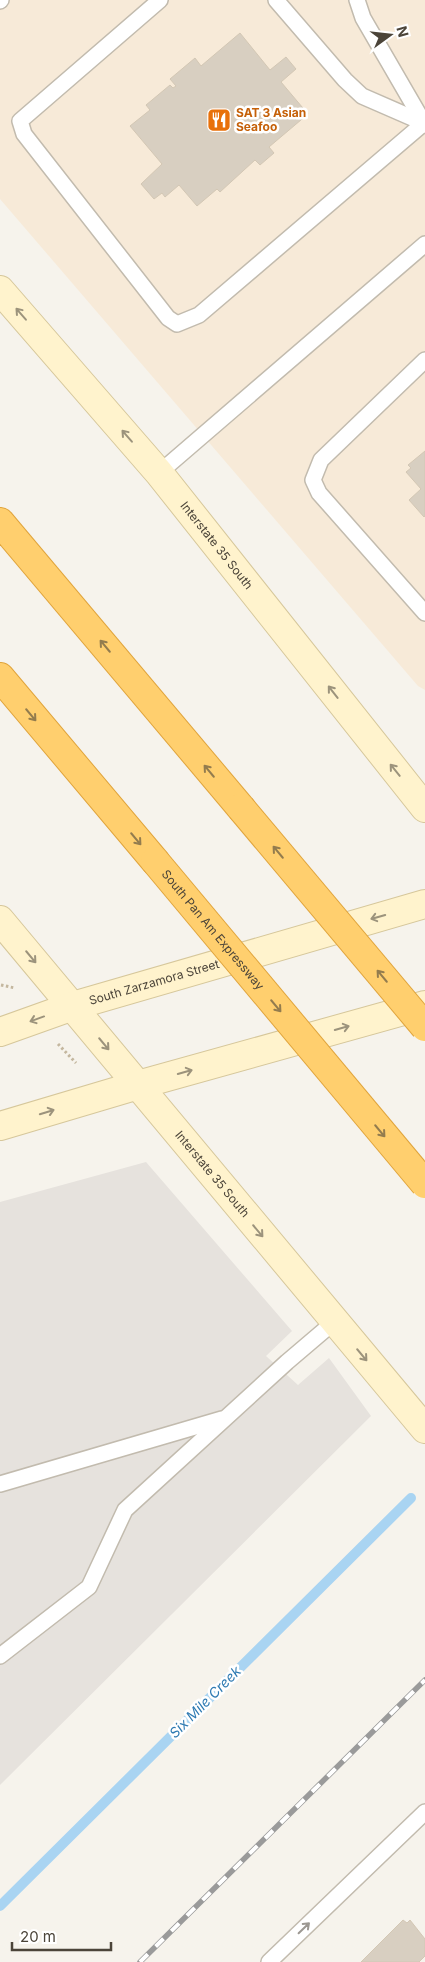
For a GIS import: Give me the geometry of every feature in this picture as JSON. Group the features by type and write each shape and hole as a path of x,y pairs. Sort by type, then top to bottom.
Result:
{"highway":[{"path":"0,522 425,1027"},
{"name":"South Pan Am Expressway","path":"0,677 425,1184"}],"main road":[{"name":"Interstate 35 South","path":"0,290 159,473 425,808"},
{"name":"South Zarzamora Street","path":"0,1032 73,1006 425,904"},
{"name":"Interstate 35 South","path":"0,920 425,1429"},
{"path":"0,1126 138,1085 425,1005"}],"lane":[{"path":"160,0 20,121 24,134 168,318 178,324 199,315 424,124"},
{"path":"276,0 345,80 362,96 424,124"},
{"path":"357,0 364,18 424,124"},
{"path":"159,473 425,244"},
{"path":"425,360 321,460 313,480 319,493 425,613"},
{"path":"0,1656 88,1587 125,1510 225,1418 334,1322"},
{"path":"0,1484 225,1418"},
{"path":"269,1962 425,1812"}],"path":[{"path":"1,985 14,988"},
{"path":"54,1039 78,1065"}],"shaded area":[{"path":"0,0 425,0 425,690 418,686 0,199"},
{"path":"146,1162 292,1331 266,1356 298,1385 329,1358 371,1416 0,1785 0,1202"}],"building":[{"name":"SAT 3 Asian Seafoo","path":"240,33 270,70 286,57 296,69 281,82 308,114 269,147 274,153 260,165 255,160 220,192 217,189 197,206 179,185 165,197 162,193 154,199 141,184 162,164 130,126 150,110 146,105 170,85 173,88 176,86 170,79 195,58 201,66"},
{"path":"425,451 424,517 409,500 421,489 406,472 411,468 408,465"},
{"path":"403,1920 407,1923 410,1920 425,1939 425,1956 419,1962 361,1962"}],"waterway":[{"name":"Six Mile Creek","path":"0,1906 411,1498"}],"railway":[{"path":"140,1962 425,1680"}],"place":[{"name":"SAT 3 Asian Seafoo","path":"219,120"}]}
